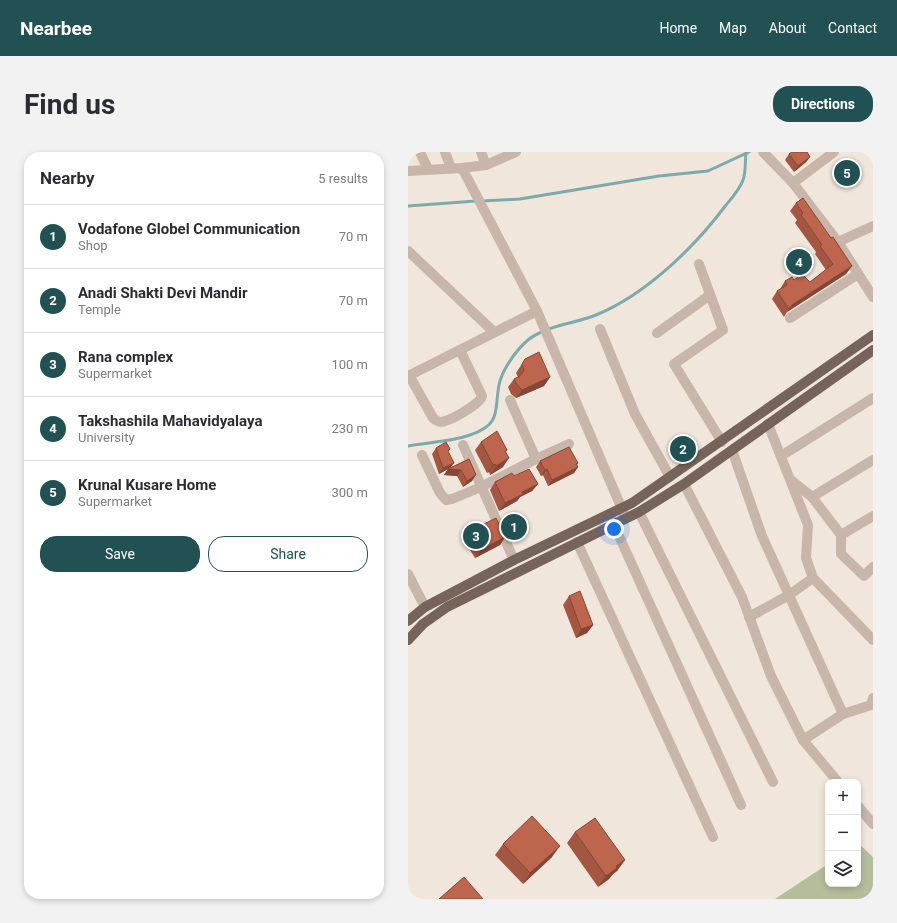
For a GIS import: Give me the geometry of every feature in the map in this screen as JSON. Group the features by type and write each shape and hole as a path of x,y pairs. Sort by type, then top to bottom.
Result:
{"main road":[{"path":"408,640 423,624 447,607 577,542 612,519 622,508 670,478 872,343"},
{"path":"408,621 425,607 514,560 612,519 626,518 639,512 684,484 768,424 872,343"}],"street":[{"path":"420,152 428,169"},
{"path":"445,152 451,168"},
{"path":"481,152 486,165"},
{"path":"408,171 486,165 516,152"},
{"path":"793,184 834,152"},
{"path":"766,155 793,184 838,242 873,297"},
{"path":"462,168 539,315 626,518"},
{"path":"838,242 873,226"},
{"path":"408,251 494,332"},
{"path":"699,264 723,330 674,364 722,442"},
{"path":"790,318 858,274"},
{"path":"657,333 710,295"},
{"path":"460,350 482,396 477,403 445,422 436,421 409,375 494,332 539,315"},
{"path":"600,329 636,414 670,478"},
{"path":"781,456 873,398"},
{"path":"510,400 536,459"},
{"path":"768,424 792,481 808,525 806,558 813,578 873,640"},
{"path":"422,455 440,494 446,500 452,500 569,444"},
{"path":"463,445 514,560"},
{"path":"732,450 762,536 843,714"},
{"path":"812,497 873,460"},
{"path":"792,481 812,497 841,535 841,554 864,576 873,567"},
{"path":"684,484 742,597 771,676 803,740 836,779"},
{"path":"639,512 773,782"},
{"path":"841,535 873,516"},
{"path":"612,519 741,804"},
{"path":"577,542 713,837"},
{"path":"408,574 425,607"},
{"path":"750,617 789,595 813,578"},
{"path":"803,740 843,714 871,705 873,698"},
{"path":"861,810 873,824"}],"green space":[{"path":"861,846 873,857 873,899 775,899 825,866 825,887 861,887"}],"building":[{"path":"792,152 807,152 810,157 798,166 789,154"},
{"path":"803,198 831,238 833,237 852,266 792,305 789,309 777,291 787,285 785,281 792,277 794,280 802,274 810,282 833,264 801,215 803,213 796,203"},
{"path":"539,352 550,377 522,390 514,379 520,376 524,370 522,364 525,359"},
{"path":"497,431 507,450 505,451 509,458 496,466 495,464 493,465 481,442"},
{"path":"446,442 450,449 448,451 454,463 443,468 436,448"},
{"path":"569,447 578,463 576,464 578,467 552,480 547,469 545,470 540,461"},
{"path":"469,459 476,475 467,481 461,470 448,469"},
{"path":"529,469 538,484 505,503 495,482 512,473 514,476"},
{"path":"496,518 505,537 481,550 470,531"},
{"path":"580,591 593,625 581,629 569,596"},
{"path":"532,816 560,846 530,873 503,844"},
{"path":"595,818 625,860 616,866 617,868 606,876 575,832"},
{"path":"464,877 483,899 439,899"}],"waterway":[{"path":"482,201 520,199 659,176 708,171 749,152"},
{"path":"408,446 447,441 470,435 487,426 495,416 499,385 503,373 523,344 535,335 544,331 588,318 614,306 650,283 667,269 699,238 738,190 744,177 746,153"},
{"path":"408,206 476,201"}],"place":[{"name":"Krunal Kusare Home","path":"847,173"},
{"name":"Takshashila Mahavidyalaya","path":"799,262"},
{"name":"Anadi Shakti Devi Mandir","path":"683,449"},
{"name":"Vodafone Globel Communication","path":"514,527"},
{"name":"Rana complex","path":"476,536"}]}
